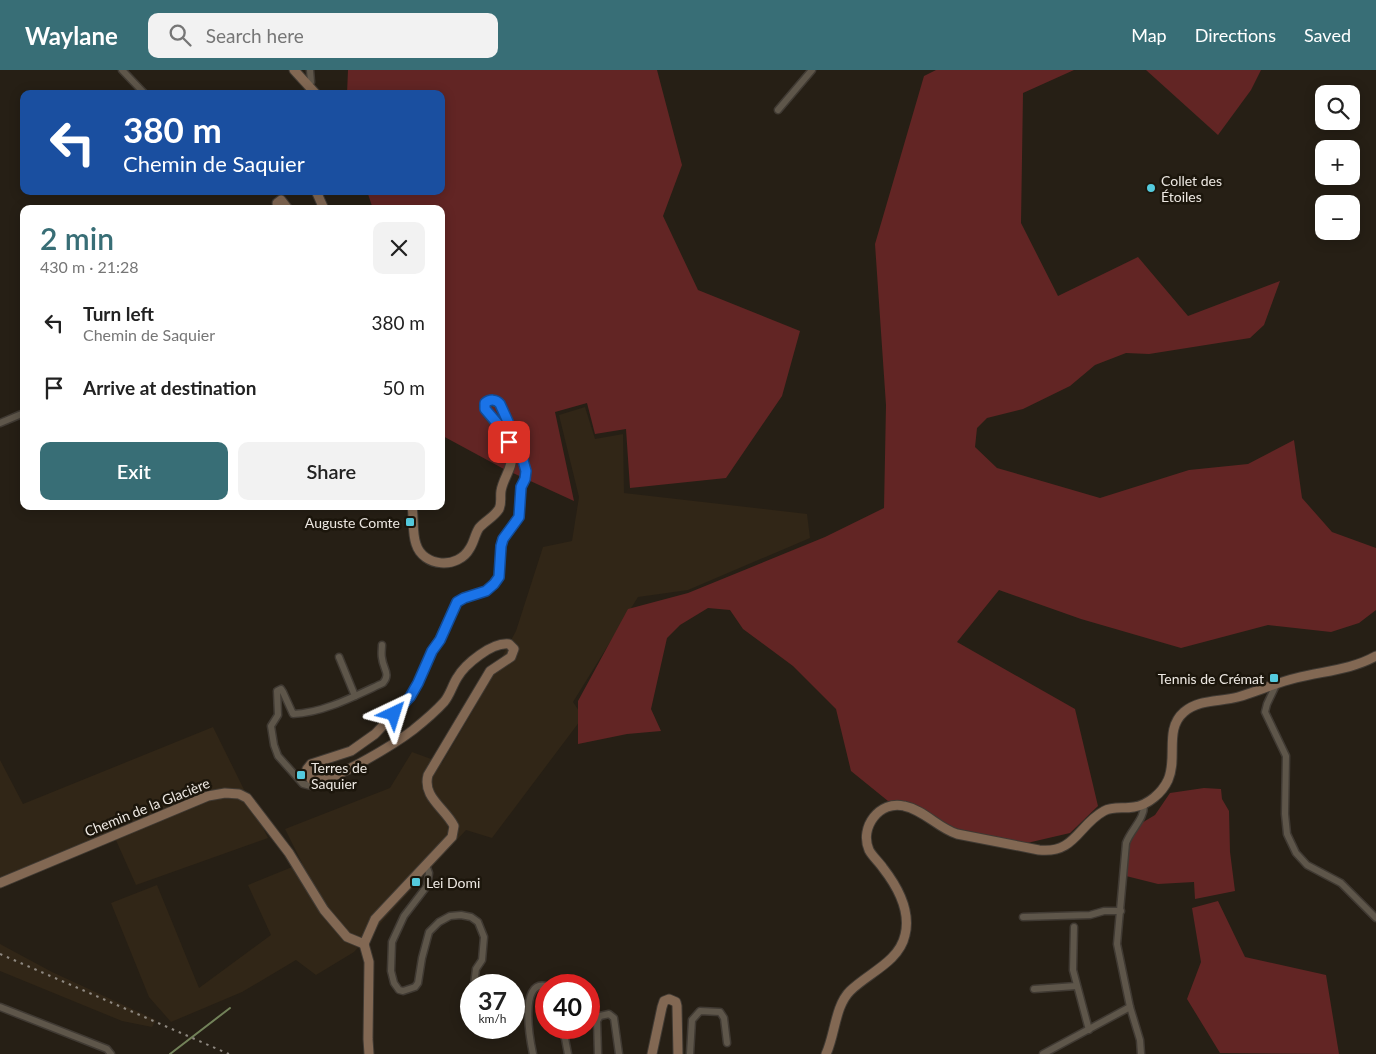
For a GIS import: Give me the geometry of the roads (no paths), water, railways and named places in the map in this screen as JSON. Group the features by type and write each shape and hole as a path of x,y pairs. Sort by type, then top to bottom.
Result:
{"street":[{"path":"122,70 141,90"},
{"path":"294,70 313,90"},
{"path":"309,85 312,82 310,70"},
{"path":"778,110 812,70"},
{"path":"277,205 281,200 285,205"},
{"path":"314,780 307,774 307,769 311,764 340,756 361,745 375,734 401,707 418,683 457,602 486,591 499,577 501,546 503,539 519,517 521,487 526,471 519,446 498,402 487,401 484,406 503,430 509,442 512,463 502,487 500,507 477,531 470,549 451,561 436,563 428,561 416,545 412,510"},
{"path":"0,423 20,415"},
{"path":"369,1054 369,962 363,941 375,919 448,842 455,829 453,823 429,794 426,781 428,774 490,671 513,655 514,649 509,644 497,644 484,652 460,674 438,708 387,749 332,776 314,780 310,786 303,784 278,756 274,745 271,726 278,715 277,691 281,690 283,692 293,714 324,707 355,696 386,680 387,673 382,660 382,645"},
{"path":"826,1054 843,1000 860,982 890,960 905,936 905,914 900,895 890,876 869,850 867,840 870,823 881,809 898,804 916,810 945,830 1047,851 1061,848 1072,842 1102,812 1115,807 1135,807 1156,797 1168,780 1173,762 1173,730 1180,716 1193,706 1239,697 1277,683 1341,669 1376,656"},
{"path":"339,657 355,696"},
{"path":"1277,683 1266,704 1265,712 1282,744 1287,760 1285,814 1290,840 1300,859 1307,865 1341,882 1376,918"},
{"name":"Chemin de la Glacière","path":"0,883 208,796 225,792 232,793 246,798 253,805 289,853 316,900 343,934 363,941"},
{"path":"1141,1054 1140,1040 1130,1007 1117,944 1126,843 1129,834 1141,818 1144,804"},
{"path":"426,865 429,873 427,886 404,916 392,942 391,971 394,983 399,990 403,991 418,984 429,932 439,922 450,916 461,914 471,917 478,922 484,937 482,960 476,969 475,974"},
{"path":"1023,917 1090,915 1104,911 1121,911"},
{"path":"1074,927 1073,970 1089,1030"},
{"path":"1034,989 1076,986"},
{"path":"533,1054 528,1031 530,996 535,989"},
{"path":"652,1054 662,1007 668,999 676,1002 677,1006 678,1054"},
{"path":"0,1007 106,1049 112,1054"},
{"path":"1043,1054 1130,1007"},
{"path":"690,1054 692,1020 700,1011 720,1012 724,1018 727,1043"},
{"path":"598,1054 597,1021 600,1016 609,1014 614,1018 620,1054"},
{"path":"565,1039 568,1054"}],"waterway":[{"path":"170,1054 230,1008"}],"railway":[{"path":"0,954 229,1054"}],"place":[{"name":"Collet des Étoiles","path":"1151,188"},
{"name":"Auguste Comte","path":"410,522"},
{"name":"Tennis de Crémat","path":"1274,678"},
{"name":"Terres de Saquier","path":"301,775"},
{"name":"Lei Domi","path":"416,882"}]}
